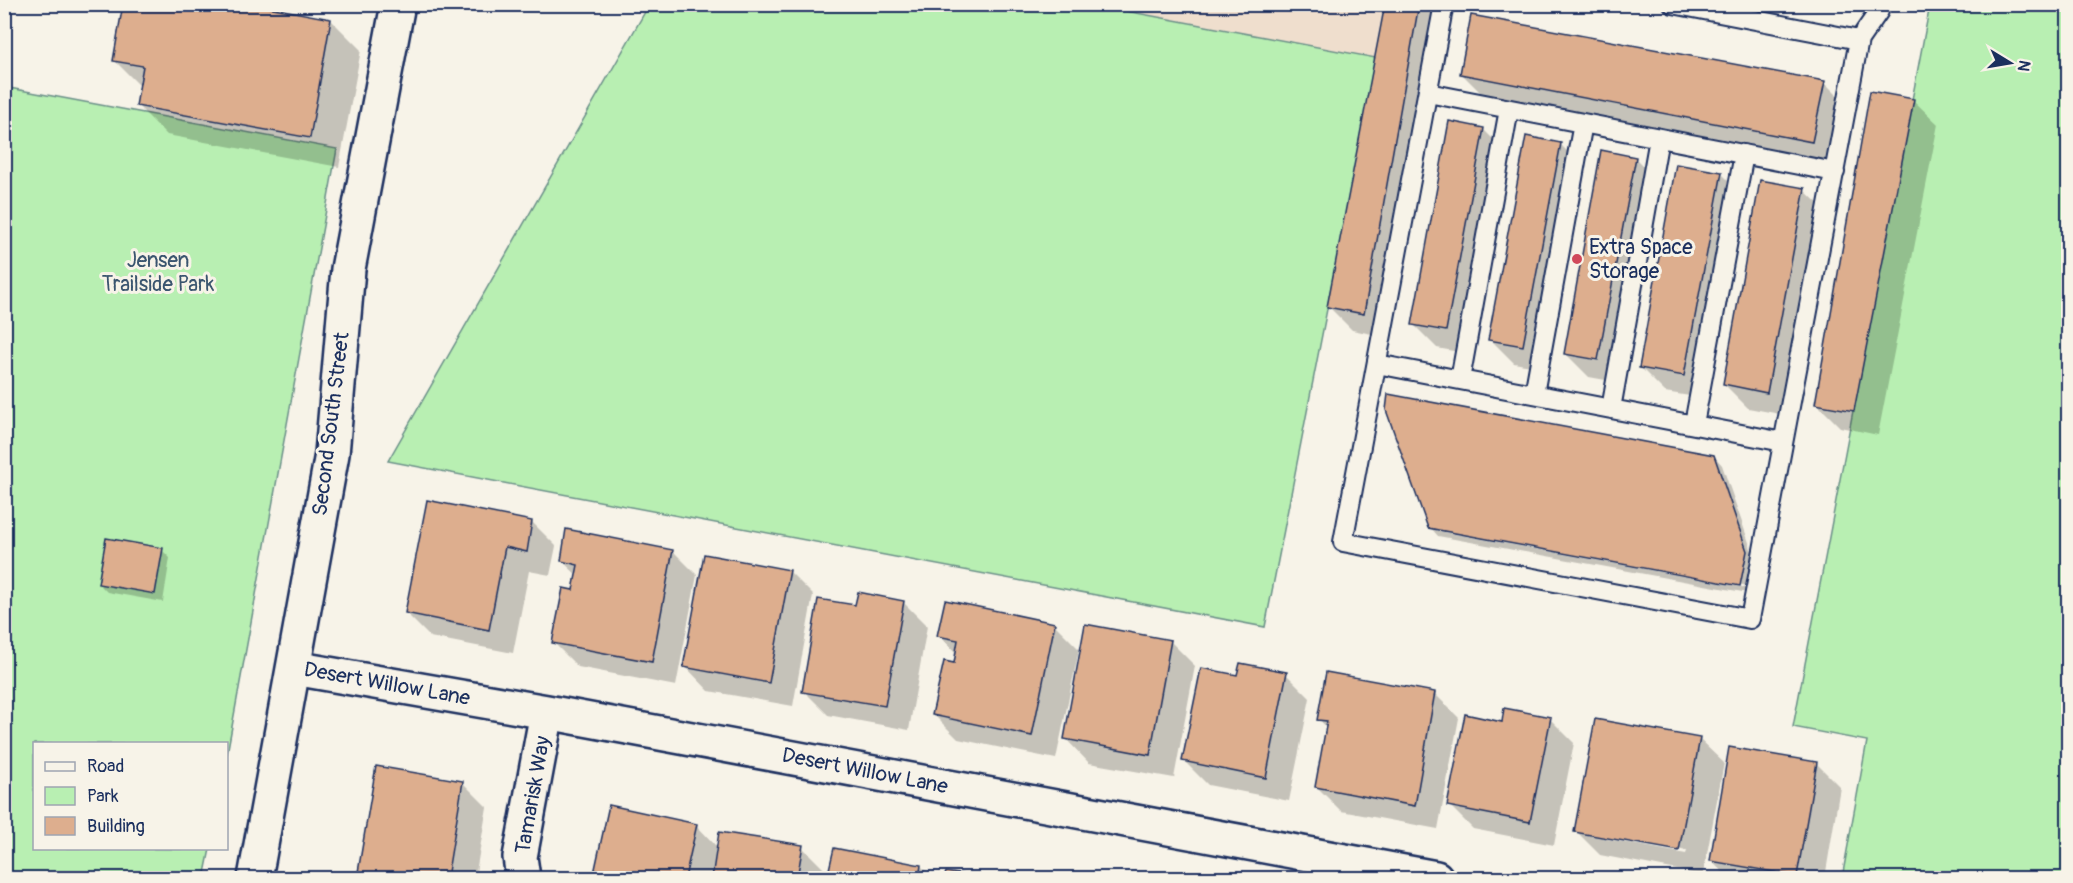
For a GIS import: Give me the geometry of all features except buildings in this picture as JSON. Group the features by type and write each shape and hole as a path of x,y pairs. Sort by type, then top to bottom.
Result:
{"street":[{"name":"Second South Street","path":"255,879 332,454 348,269 398,4"},
{"name":"Desert Willow Lane","path":"294,668 547,712 1436,879"},
{"name":"Tamarisk Way","path":"523,879 520,857 547,712"}],"lane":[{"path":"1444,4 1343,542 1750,619 1859,40 1879,11 1880,4"},
{"path":"1673,4 1859,40"},
{"path":"1428,93 1835,172"},
{"path":"1460,380 1509,109"},
{"path":"1534,394 1583,123"},
{"path":"1611,409 1659,138"},
{"path":"1694,424 1744,154"},
{"path":"1377,364 1783,442"}],"shaded area":[{"path":"1094,5 1386,5 1376,58"}],"green space":[{"path":"649,5 1094,5 1376,58 1265,627 388,461"},
{"path":"1930,5 2068,5 2068,878 1842,878 1867,741 1793,727"},
{"name":"Jensen Trailside Park","path":"4,87 337,149 228,748 228,742 33,742 33,850 210,850 204,878 5,878"}],"place":[{"name":"Extra Space Storage","path":"1577,259"}]}
